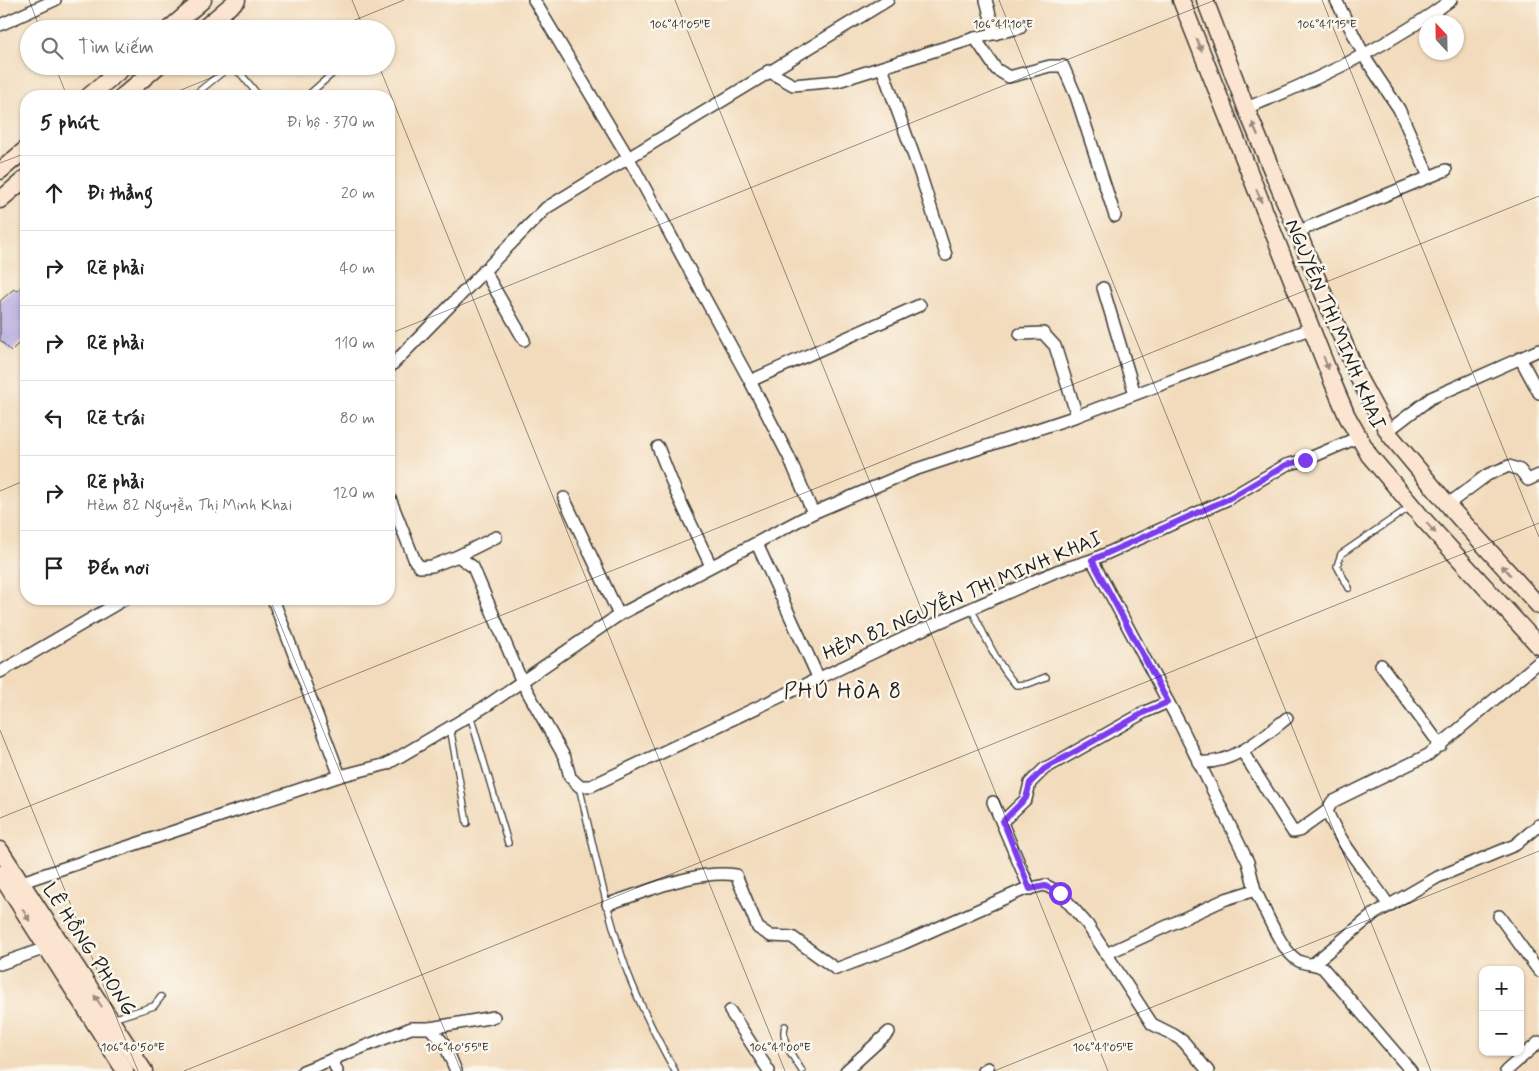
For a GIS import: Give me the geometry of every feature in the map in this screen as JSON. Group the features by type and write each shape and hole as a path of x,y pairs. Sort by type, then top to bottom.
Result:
{"main road":[{"path":"180,20 203,0"},
{"name":"NGUYỄN THỊ MINH KHAI","path":"1181,0 1347,416 1359,438 1369,455 1411,506 1539,646"},
{"name":"NGUYỄN THỊ MINH KHAI","path":"1206,0 1246,108 1299,231 1359,379 1389,434 1448,505 1539,606"},
{"path":"212,20 230,2"},
{"path":"96,90 114,75"},
{"path":"130,90 148,75"},
{"path":"1,168 20,154"},
{"path":"0,200 20,183"},
{"name":"LÊ HỒNG PHONG","path":"0,850 10,881 46,948 125,1071"},
{"name":"LÊ HỒNG PHONG","path":"10,881 110,1020 144,1071"}],"street":[{"path":"0,25 55,0"},
{"path":"534,0 628,157 750,381 789,457 813,512"},
{"path":"395,362 546,208 888,0"},
{"path":"986,0 995,34"},
{"path":"1336,0 1364,55 1399,109 1429,177"},
{"path":"1246,108 1295,90 1364,55 1451,0"},
{"path":"768,72 792,85 838,80 975,38 1020,28"},
{"path":"975,38 996,69 1009,77 1050,66 1063,66 1076,96 1115,216"},
{"path":"882,68 919,170 946,255"},
{"path":"1299,231 1446,170"},
{"path":"484,270 524,340"},
{"path":"1103,288 1135,394"},
{"path":"750,381 920,305"},
{"path":"10,881 340,776 387,764 470,716 619,615 757,544 813,512 914,470 1077,416 1312,328"},
{"path":"1020,334 1043,333 1055,346 1077,416"},
{"path":"1389,434 1393,427 1431,398 1539,350"},
{"path":"1520,358 1539,393"},
{"name":"HẺM 82 NGUYỄN THỊ MINH KHAI","path":"579,786 592,786 818,677 1057,570 1092,560 1228,499 1286,465 1305,460 1359,438"},
{"path":"658,447 676,492 711,566"},
{"path":"1448,505 1487,475 1509,466 1520,470 1528,480 1539,475"},
{"path":"564,498 619,615"},
{"path":"395,511 415,562 420,567 432,566 458,556 496,537"},
{"path":"757,544 818,677"},
{"path":"458,556 473,567 522,682 565,758 570,777 579,786"},
{"path":"1092,560 1168,702 1248,862 1255,890 1283,945 1301,962 1314,963 1323,968 1411,1071"},
{"path":"0,672 115,605"},
{"path":"274,605 340,776"},
{"path":"1242,751 1293,832 1299,831 1327,811 1332,802 1428,755 1441,746 1539,662"},
{"path":"1381,664 1441,746"},
{"path":"1003,821 1026,798 1030,783 1044,769 1145,712 1168,702"},
{"path":"1198,762 1212,764 1242,751 1287,718"},
{"path":"993,802 1003,821 1030,889"},
{"path":"1327,811 1351,855 1372,878 1389,906"},
{"path":"1314,963 1374,914 1438,877 1515,846 1539,825"},
{"path":"608,904 709,874 718,872 736,874 758,928 771,936 792,937 836,969 902,944 1030,889 1045,886 1060,893 1087,924 1152,1024 1184,1042 1208,1071"},
{"path":"1106,954 1226,899 1255,890"},
{"path":"1499,916 1539,971"},
{"path":"0,964 46,948"},
{"path":"730,1011 769,1071"},
{"path":"303,1071 411,1028 430,1028 494,1017"},
{"path":"430,1028 445,1045 456,1071"},
{"path":"846,1071 889,1032"},
{"path":"1506,1071 1539,1042"},
{"path":"332,1059 337,1071"}],"lane":[{"path":"200,90 218,75"},
{"path":"242,75 254,90"},
{"path":"314,90 331,75"},
{"path":"1349,588 1337,566 1341,554 1411,506"},
{"path":"971,608 1007,676 1016,685 1028,684 1046,677"},
{"path":"470,716 508,843"},
{"path":"450,727 468,823"},
{"path":"579,786 608,904 628,971 662,1048 675,1071"},
{"path":"110,1020 154,1006 161,997"},
{"path":"785,1026 785,1040 802,1071"}],"building":[{"path":"20,288 20,342 11,351 0,340 0,301 14,289 17,291"}],"district":[{"name":"PHÚ HÒA 8","path":"843,690"}],"route":[{"path":"1060,893 1045,886 1030,889 1003,821 1026,798 1030,783 1044,769 1145,712 1168,702 1092,560 1228,499 1264,476 1286,465 1305,460"}]}
